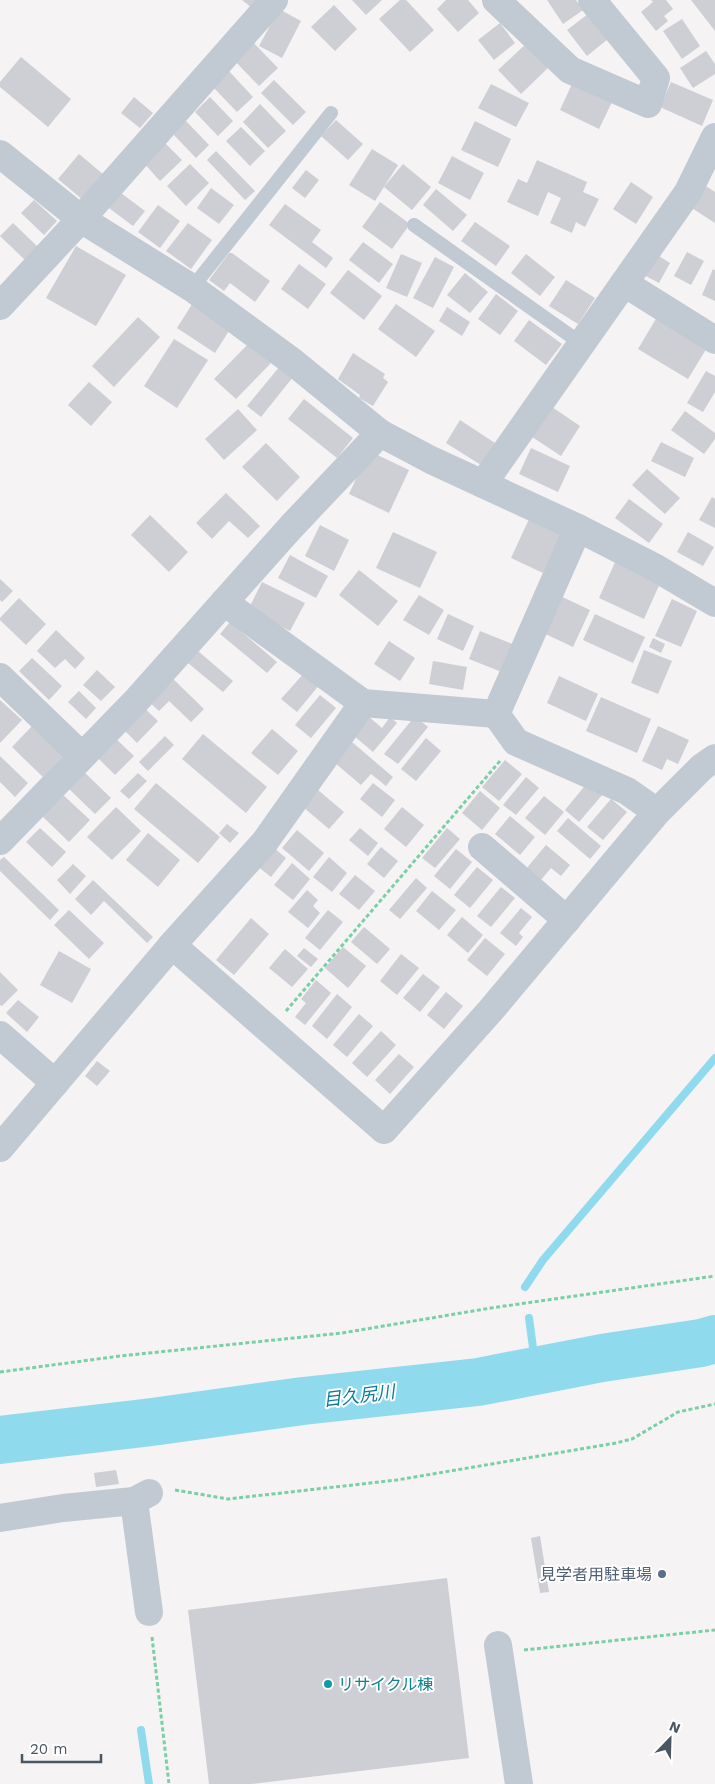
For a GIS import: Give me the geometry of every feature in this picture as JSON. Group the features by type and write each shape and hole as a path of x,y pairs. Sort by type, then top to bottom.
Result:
{"street":[{"path":"0,306 82,219 274,0"},
{"path":"496,0 570,70 648,104 656,78 592,0"},
{"path":"483,484 688,192 715,137"},
{"path":"0,154 82,219 192,288 293,362 380,433 431,460 578,528 656,568 715,603"},
{"path":"624,283 715,340"},
{"path":"0,841 136,701 291,527 380,433"},
{"path":"496,714 578,528"},
{"path":"224,602 363,703 496,714 516,742 627,791 657,812"},
{"path":"0,677 82,756"},
{"path":"0,1148 172,945 264,843 363,703"},
{"path":"172,945 384,1130 491,1010 657,812 702,767 715,758"},
{"path":"482,847 566,920"},
{"path":"0,1035 55,1083"},
{"path":"0,1518 142,1497 149,1612"},
{"path":"498,1649 519,1784"}],"lane":[{"path":"192,288 331,113"},
{"path":"414,225 582,344"}],"path":[{"path":"269,1030 516,742"},
{"path":"0,1372 120,1356 342,1333 501,1307 715,1276"},
{"path":"142,1497 174,1490 228,1499 397,1480 616,1444 632,1439 678,1412 715,1404"},
{"path":"149,1612 169,1784"},
{"path":"498,1649 715,1630"}],"building":[{"path":"242,0 259,0 252,8"},
{"path":"352,0 382,0 366,15"},
{"path":"400,0 406,0 434,30 410,52 379,19"},
{"path":"446,0 468,0 479,13 458,32 437,9"},
{"path":"547,0 576,0 583,10 563,24"},
{"path":"651,0 666,0 673,9 664,16 668,21 656,31 641,12 653,2"},
{"path":"691,0 715,0 715,31"},
{"path":"334,5 357,29 335,51 311,27"},
{"path":"279,9 301,21 282,58 259,46"},
{"path":"588,14 608,39 587,56 567,30"},
{"path":"682,19 700,46 682,59 663,31"},
{"path":"500,23 515,43 494,60 478,40"},
{"path":"250,39 278,68 259,86 231,57"},
{"path":"528,42 550,66 521,94 498,70"},
{"path":"706,51 715,64 715,74 693,88 680,68"},
{"path":"21,57 71,99 48,127 0,87 0,82"},
{"path":"228,70 253,97 237,112 212,86"},
{"path":"274,80 306,112 293,125 261,93"},
{"path":"671,82 713,100 702,126 660,107"},
{"path":"491,84 529,103 516,127 478,108"},
{"path":"572,84 612,102 599,129 560,110"},
{"path":"134,97 153,113 140,128 121,113"},
{"path":"210,97 233,121 218,136 195,112"},
{"path":"260,104 286,131 268,148 243,122"},
{"path":"185,120 209,145 196,158 172,133"},
{"path":"336,120 363,144 348,160 321,136"},
{"path":"475,121 511,139 498,167 461,150"},
{"path":"241,127 265,151 250,166 226,141"},
{"path":"163,141 182,160 160,181 142,161"},
{"path":"372,149 398,165 375,201 349,185"},
{"path":"216,151 255,191 245,200 207,160"},
{"path":"79,154 110,180 89,205 58,179"},
{"path":"452,156 484,173 470,200 438,183"},
{"path":"537,160 587,182 583,192 599,199 585,227 576,222 572,233 550,223 561,198 548,192 538,216 507,202 518,179 527,183"},
{"path":"190,164 209,183 186,206 167,186"},
{"path":"403,164 431,187 412,210 384,187"},
{"path":"306,170 319,180 305,198 292,188"},
{"path":"631,182 653,197 636,224 613,209"},
{"path":"701,183 715,192 715,223 687,205"},
{"path":"211,188 234,205 219,224 197,208"},
{"path":"436,189 467,215 453,231 423,205"},
{"path":"117,190 145,211 133,226 105,205"},
{"path":"34,200 57,221 44,235 21,213"},
{"path":"380,202 410,224 392,249 362,227"},
{"path":"285,204 321,230 312,242 333,258 326,268 269,225"},
{"path":"158,205 180,221 160,248 138,232"},
{"path":"475,222 510,246 496,266 461,241"},
{"path":"13,223 38,247 25,260 0,236"},
{"path":"188,223 212,240 191,269 166,251"},
{"path":"363,242 393,264 379,283 349,260"},
{"path":"76,246 126,275 96,326 46,298"},
{"path":"687,252 704,261 691,285 674,276"},
{"path":"229,253 232,253 270,281 255,302 230,283 224,291 209,280"},
{"path":"654,253 670,263 659,283 642,274"},
{"path":"401,254 422,263 407,297 386,288"},
{"path":"526,254 555,277 540,296 511,273"},
{"path":"435,257 454,267 433,308 413,298"},
{"path":"299,264 326,284 308,309 281,289"},
{"path":"713,269 715,270 715,301 702,295"},
{"path":"348,270 382,296 364,320 330,293"},
{"path":"465,273 488,292 470,313 447,295"},
{"path":"566,280 595,298 578,324 549,306"},
{"path":"496,294 518,311 500,335 478,319"},
{"path":"194,301 232,326 215,353 177,328"},
{"path":"396,304 435,331 416,357 378,329"},
{"path":"447,307 470,322 462,336 439,321"},
{"path":"138,317 160,337 114,387 92,366"},
{"path":"657,317 708,346 688,379 638,349"},
{"path":"529,320 562,344 546,365 514,341"},
{"path":"174,339 208,360 177,408 144,386"},
{"path":"250,342 271,363 236,399 214,379"},
{"path":"353,353 385,374 383,378 388,382 373,406 359,398 360,395 338,379"},
{"path":"280,366 293,377 261,417 247,406"},
{"path":"706,371 715,376 715,392 703,412 687,403"},
{"path":"89,382 112,402 91,426 68,405"},
{"path":"304,399 353,438 337,458 288,419"},
{"path":"546,403 580,426 561,456 526,433"},
{"path":"238,409 257,430 224,460 205,439"},
{"path":"685,411 715,433 715,439 704,454 671,430"},
{"path":"460,420 495,443 481,465 446,443"},
{"path":"661,442 694,458 685,477 651,461"},
{"path":"266,443 300,477 277,501 242,467"},
{"path":"531,448 570,466 558,492 519,474"},
{"path":"369,451 409,470 389,513 349,494"},
{"path":"647,469 680,498 665,514 632,485"},
{"path":"226,493 260,526 248,538 229,521 212,539 196,523"},
{"path":"712,497 715,499 715,528 699,520"},
{"path":"629,499 663,524 649,543 615,518"},
{"path":"150,515 188,552 169,572 131,535"},
{"path":"530,517 562,532 543,573 511,558"},
{"path":"320,525 349,540 334,571 305,556"},
{"path":"393,532 437,552 420,588 376,568"},
{"path":"688,532 714,547 703,566 677,552"},
{"path":"290,555 328,576 316,598 278,578"},
{"path":"616,560 661,581 644,619 599,598"},
{"path":"359,570 398,601 378,626 339,595"},
{"path":"0,579 13,591 2,602 0,600"},
{"path":"262,582 305,603 290,631 248,610"},
{"path":"556,594 590,610 573,647 539,631"},
{"path":"419,595 444,610 429,635 403,620"},
{"path":"19,598 46,624 26,645 0,620"},
{"path":"672,599 697,611 681,647 655,636"},
{"path":"448,614 474,626 463,651 437,639"},
{"path":"595,614 645,637 633,663 583,640"},
{"path":"230,622 277,662 267,673 220,634"},
{"path":"56,630 85,658 75,669 65,659 55,668 37,651"},
{"path":"480,631 515,645 504,673 469,659"},
{"path":"653,638 665,644 661,653 649,647"},
{"path":"389,641 415,658 400,681 374,664"},
{"path":"644,650 672,661 658,694 631,683"},
{"path":"198,651 233,681 223,692 188,663"},
{"path":"32,658 62,686 49,700 19,671"},
{"path":"433,661 467,667 463,690 429,684"},
{"path":"97,670 115,687 101,701 83,685"},
{"path":"305,672 320,684 297,712 281,699"},
{"path":"169,675 204,709 191,722 169,701 159,711 146,699"},
{"path":"559,676 598,694 586,721 547,703"},
{"path":"79,691 96,708 86,719 68,702"},
{"path":"320,695 336,708 311,738 295,725"},
{"path":"601,697 651,719 637,753 586,731"},
{"path":"0,700 22,720 0,743"},
{"path":"140,704 158,721 137,743 120,726"},
{"path":"368,716 382,728 390,717 397,723 373,752 353,735"},
{"path":"415,716 428,727 398,764 384,754"},
{"path":"32,726 63,756 43,777 12,747"},
{"path":"658,726 689,740 678,764 667,759 662,770 642,761"},
{"path":"272,729 298,751 278,775 251,753"},
{"path":"203,734 267,787 246,813 182,759"},
{"path":"113,736 134,756 115,775 95,755"},
{"path":"165,736 174,745 148,771 139,762"},
{"path":"426,738 441,751 416,781 401,769"},
{"path":"352,742 393,777 386,786 371,774 361,785 335,763"},
{"path":"0,756 28,783 15,797 0,782"},
{"path":"505,760 522,774 499,801 482,787"},
{"path":"83,771 111,798 95,814 67,787"},
{"path":"138,773 147,781 129,799 120,791"},
{"path":"526,777 539,788 516,815 503,805"},
{"path":"588,782 603,794 579,822 565,810"},
{"path":"156,783 220,837 198,863 134,809"},
{"path":"373,783 395,800 382,817 360,799"},
{"path":"318,790 344,812 329,829 303,807"},
{"path":"480,791 500,808 482,830 462,813"},
{"path":"60,792 90,820 69,842 39,813"},
{"path":"544,796 564,812 545,835 525,818"},
{"path":"611,799 627,812 603,840 587,827"},
{"path":"116,807 141,831 112,860 87,837"},
{"path":"402,807 424,825 406,847 384,829"},
{"path":"510,816 535,837 520,855 495,834"},
{"path":"568,818 601,846 590,859 557,831"},
{"path":"227,824 239,833 230,843 219,833"},
{"path":"40,828 66,852 52,867 26,842"},
{"path":"360,828 378,843 368,856 349,840"},
{"path":"447,828 460,839 435,868 422,858"},
{"path":"297,830 324,853 309,871 282,848"},
{"path":"148,833 180,860 158,887 126,860"},
{"path":"268,843 286,858 271,877 252,862"},
{"path":"546,845 570,865 561,876 551,868 540,881 526,869"},
{"path":"381,847 398,861 384,878 367,864"},
{"path":"456,849 472,862 450,889 434,876"},
{"path":"4,857 59,910 50,920 0,871 0,860"},
{"path":"329,857 347,873 332,892 313,877"},
{"path":"292,863 310,879 293,900 274,885"},
{"path":"73,864 86,876 70,894 57,880"},
{"path":"477,867 493,880 470,908 454,895"},
{"path":"355,875 375,891 359,910 339,894"},
{"path":"416,878 427,888 400,919 389,910"},
{"path":"93,880 153,937 147,943 104,901 91,915 75,899"},
{"path":"501,887 515,898 491,927 477,916"},
{"path":"307,890 318,900 313,906 320,913 308,928 288,912"},
{"path":"432,891 456,910 439,930 416,911"},
{"path":"521,908 532,917 519,933 523,937 516,946 500,933"},
{"path":"69,910 104,943 89,959 54,925"},
{"path":"328,910 343,922 320,950 305,938"},
{"path":"462,917 483,935 468,953 447,935"},
{"path":"251,918 269,934 234,975 216,960"},
{"path":"364,927 390,949 377,964 351,942"},
{"path":"485,938 505,954 487,976 467,960"},
{"path":"343,947 366,966 348,988 325,968"},
{"path":"304,948 318,959 311,967 297,956"},
{"path":"285,949 308,969 292,987 269,968"},
{"path":"59,951 91,969 72,1003 40,985"},
{"path":"401,954 419,968 397,995 380,981"},
{"path":"0,972 18,990 2,1006 0,1005"},
{"path":"423,974 440,987 420,1012 403,998"},
{"path":"316,980 331,993 305,1025 295,1017 306,1003 301,999"},
{"path":"446,992 463,1006 444,1029 427,1015"},
{"path":"337,994 352,1007 327,1039 312,1026"},
{"path":"18,1000 39,1017 27,1032 6,1013"},
{"path":"359,1014 373,1026 347,1057 333,1045"},
{"path":"381,1031 396,1045 367,1077 352,1063"},
{"path":"399,1054 414,1067 390,1094 375,1080"},
{"path":"97,1061 110,1071 97,1086 85,1076"},
{"path":"116,1470 119,1484 96,1487 94,1473"},
{"path":"540,1536 549,1592 540,1593 531,1538"},
{"name":"リサイクル棟","path":"447,1578 469,1758 251,1784 209,1784 188,1610"}],"waterway":[{"path":"525,1287 543,1260 715,1058"},
{"path":"529,1318 536,1370"},
{"name":"目久尻川","path":"0,1440 152,1422 303,1401 478,1382 715,1339"},
{"path":"141,1730 149,1784"}],"place":[{"name":"見学者用駐車場","path":"662,1574"},
{"name":"リサイクル棟","path":"328,1684"}]}
